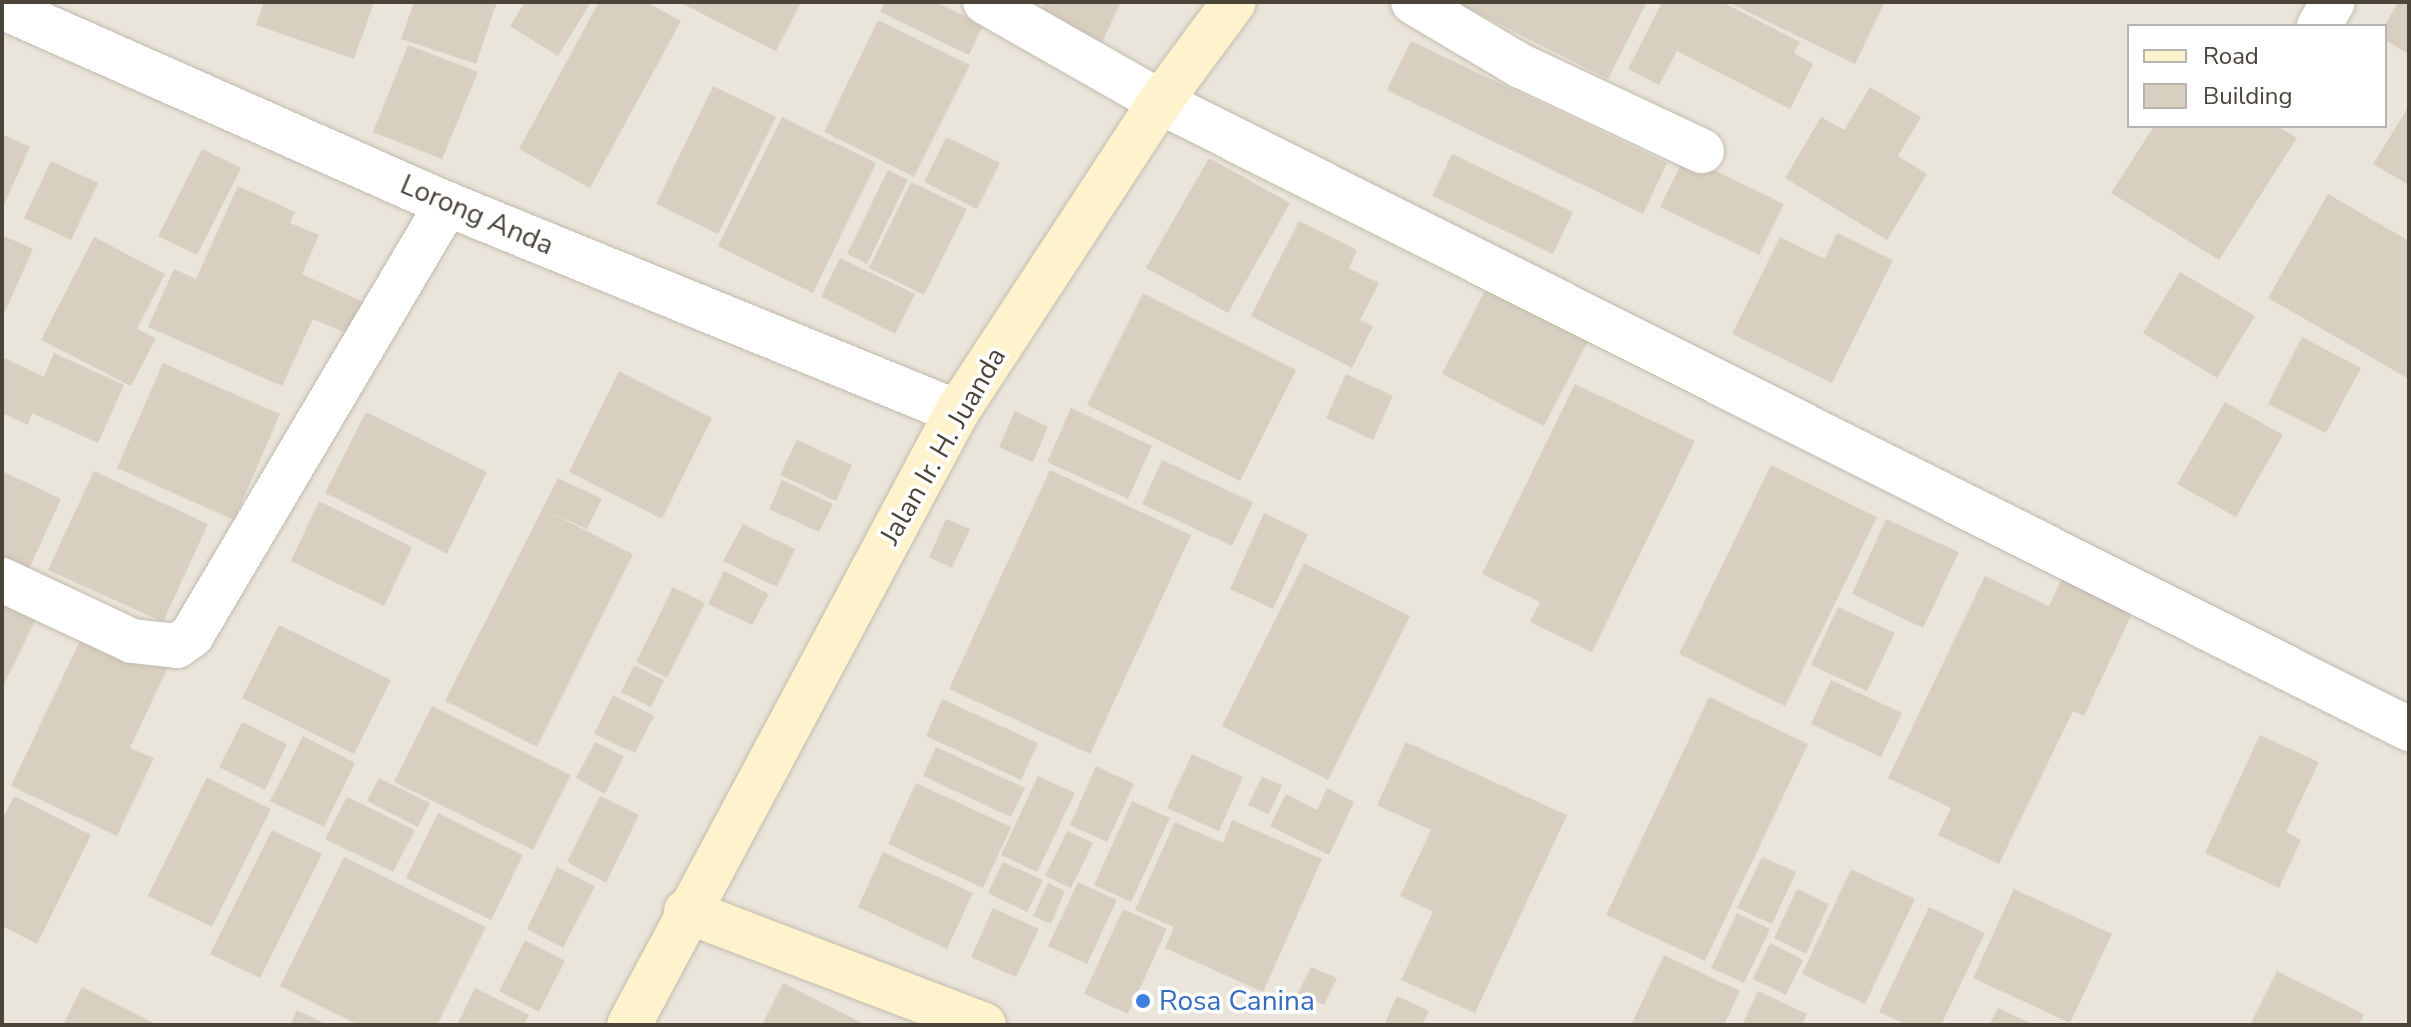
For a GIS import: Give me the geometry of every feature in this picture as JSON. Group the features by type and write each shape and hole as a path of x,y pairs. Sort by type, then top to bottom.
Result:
{"main road":[{"name":"Jalan Ir. H. Juanda","path":"629,1025 686,911 957,412 1160,102 1234,2"},
{"path":"686,911 984,1025"}],"street":[{"path":"985,2 1160,102 2409,729"},
{"path":"1413,2 1521,66 1702,151"},
{"path":"2320,24 2333,2"},
{"name":"Lorong Anda","path":"2,7 447,204 957,412"},
{"path":"2,580 132,641 177,646 192,635 447,204"}],"shaded area":[{"path":"2,2 2409,2 2409,1025 2,1025"}],"building":[{"path":"264,2 374,2 354,59 256,25"},
{"path":"414,2 497,2 476,64 401,39"},
{"path":"525,2 591,2 558,56 510,26"},
{"path":"599,2 646,2 681,21 590,188 519,149"},
{"path":"679,2 801,2 776,51"},
{"path":"885,2 936,2 983,25 969,55 880,12"},
{"path":"1045,2 1121,2 1102,42 1040,12"},
{"path":"1455,2 1647,2 1608,79"},
{"path":"1662,2 1722,2 1800,42 1794,53 1813,64 1790,109 1677,51 1659,85 1628,69"},
{"path":"1728,2 1885,2 1855,64"},
{"path":"2398,2 2409,2 2409,54 2387,41 2386,24"},
{"path":"878,20 970,65 914,177 824,132"},
{"path":"1411,41 1667,163 1643,214 1387,90"},
{"path":"408,45 478,72 442,159 373,132"},
{"path":"713,86 776,117 718,234 656,204"},
{"path":"1870,87 1921,117 1898,156 1927,174 1887,240 1785,178 1821,117 1844,130"},
{"path":"2409,106 2409,185 2373,164"},
{"path":"782,117 876,163 813,293 718,246"},
{"path":"2153,128 2280,128 2297,138 2219,260 2111,193"},
{"path":"2,134 30,147 2,209"},
{"path":"946,137 1000,163 977,209 924,182"},
{"path":"202,149 241,168 197,255 158,236"},
{"path":"1452,154 1573,212 1553,254 1432,196"},
{"path":"1685,156 1784,204 1759,255 1660,207"},
{"path":"1209,158 1290,203 1228,313 1146,268"},
{"path":"51,161 98,183 71,240 24,218"},
{"path":"888,170 908,180 867,264 847,254"},
{"path":"911,182 967,209 924,295 869,268"},
{"path":"238,186 295,212 290,223 319,235 302,274 372,306 358,338 313,319 282,386 148,327 174,269 196,279"},
{"path":"2328,194 2409,241 2409,379 2268,298"},
{"path":"1299,221 1357,250 1349,268 1379,283 1360,320 1373,326 1352,368 1251,316"},
{"path":"1837,233 1893,260 1832,383 1732,334 1780,237 1825,259"},
{"path":"2,235 33,249 2,318"},
{"path":"94,237 165,274 137,329 156,338 131,386 41,340"},
{"path":"840,258 915,294 895,334 821,297"},
{"path":"2180,272 2255,316 2217,378 2143,333"},
{"path":"1486,289 1588,341 1544,426 1442,374"},
{"path":"1143,293 1296,370 1240,481 1087,405"},
{"path":"2302,337 2361,368 2326,433 2268,404"},
{"path":"54,353 124,385 98,443 32,413 28,425 2,413 4,358 44,377"},
{"path":"163,363 280,414 234,520 117,468"},
{"path":"619,371 712,418 662,519 569,472"},
{"path":"1346,374 1393,396 1373,440 1326,418"},
{"path":"1575,384 1695,441 1592,652 1530,622 1540,602 1482,574"},
{"path":"2225,402 2283,435 2236,517 2177,484"},
{"path":"1071,408 1152,446 1128,499 1047,462"},
{"path":"1015,411 1048,427 1033,462 999,447"},
{"path":"366,412 487,472 447,554 325,493"},
{"path":"797,440 852,465 836,501 780,475"},
{"path":"1162,460 1253,502 1232,546 1142,504"},
{"path":"1771,465 1877,517 1785,706 1679,654"},
{"path":"1050,470 1191,535 1090,754 949,689"},
{"path":"2,471 61,499 29,569 2,556"},
{"path":"94,471 208,524 163,622 48,570"},
{"path":"558,478 602,499 587,529 545,510 633,554 537,747 445,701"},
{"path":"782,480 833,504 819,532 769,509"},
{"path":"319,501 412,547 384,606 291,561"},
{"path":"1264,513 1308,534 1273,609 1230,589"},
{"path":"946,519 970,529 952,568 929,557"},
{"path":"1886,519 1959,552 1923,628 1852,594"},
{"path":"743,524 795,549 777,587 723,561"},
{"path":"1304,563 1410,616 1328,780 1222,726"},
{"path":"2067,568 2138,601 2084,716 2073,711 1999,864 1938,835 1951,808 1888,778 1985,576 2049,606"},
{"path":"724,571 769,594 752,625 708,604"},
{"path":"673,587 705,603 667,678 636,662"},
{"path":"2,602 36,619 2,688"},
{"path":"1838,607 1895,633 1867,691 1811,665"},
{"path":"279,625 391,680 354,754 242,698"},
{"path":"86,628 168,667 130,748 154,758 117,836 11,786"},
{"path":"634,665 664,680 651,707 621,692"},
{"path":"1831,680 1902,713 1881,757 1811,724"},
{"path":"613,695 654,716 635,753 594,734"},
{"path":"1709,697 1808,744 1705,961 1606,915"},
{"path":"942,699 1038,743 1021,780 926,736"},
{"path":"432,706 571,775 533,850 394,782"},
{"path":"242,722 287,744 265,790 219,767"},
{"path":"2260,735 2319,762 2286,832 2301,840 2279,888 2205,853"},
{"path":"303,736 355,763 324,827 270,801"},
{"path":"595,742 624,756 605,794 576,778"},
{"path":"1406,742 1567,815 1475,1013 1401,980 1433,912 1400,896 1431,830 1377,805"},
{"path":"936,747 1025,788 1011,817 923,776"},
{"path":"1192,754 1243,777 1219,831 1167,808"},
{"path":"1096,766 1134,784 1107,842 1070,825"},
{"path":"1038,776 1075,793 1037,872 1001,855"},
{"path":"207,777 271,809 212,927 148,896"},
{"path":"1262,777 1282,785 1269,814 1248,805"},
{"path":"379,778 430,803 418,827 367,801"},
{"path":"916,783 1011,827 983,888 888,844"},
{"path":"1327,788 1354,802 1329,855 1270,826 1286,794 1317,810"},
{"path":"14,796 91,835 37,944 2,926 2,820"},
{"path":"600,796 639,815 606,883 567,862"},
{"path":"347,797 415,830 393,872 325,839"},
{"path":"1132,801 1170,818 1131,902 1094,885"},
{"path":"438,813 523,855 491,920 406,878"},
{"path":"1232,820 1322,859 1263,992 1165,948 1174,927 1135,910 1175,822 1223,843"},
{"path":"272,830 322,854 260,978 210,954"},
{"path":"1067,831 1093,843 1071,888 1045,876"},
{"path":"883,852 973,893 947,949 858,907"},
{"path":"344,857 486,927 437,1025 359,1025 280,986"},
{"path":"1762,857 1796,872 1772,924 1737,908"},
{"path":"1003,862 1043,880 1027,912 988,893"},
{"path":"557,867 595,886 563,948 527,929"},
{"path":"1851,869 1915,899 1865,1004 1802,974"},
{"path":"1078,882 1117,900 1087,964 1048,946"},
{"path":"1048,883 1065,891 1051,924 1033,916"},
{"path":"1797,889 1829,904 1806,954 1774,938"},
{"path":"2014,889 2112,934 2070,1023 1973,978"},
{"path":"1929,907 1985,933 1941,1025 1907,1025 1879,1012"},
{"path":"993,908 1039,929 1016,977 971,957"},
{"path":"1123,909 1167,929 1128,1014 1084,994"},
{"path":"1737,913 1770,929 1744,983 1711,968"},
{"path":"525,940 565,961 539,1012 499,991"},
{"path":"1770,943 1803,960 1786,995 1753,979"},
{"path":"1664,955 1740,991 1724,1025 1631,1025"},
{"path":"1311,967 1337,978 1324,1005 1298,993"},
{"path":"2277,971 2364,1014 2359,1025 2250,1025"},
{"path":"783,983 866,1025 762,1025"},
{"path":"82,987 158,1025 63,1025"},
{"path":"475,988 529,1015 524,1025 457,1025"},
{"path":"1758,991 1807,1014 1802,1025 1742,1025"},
{"path":"1397,996 1429,1011 1422,1025 1384,1025"},
{"path":"1998,1008 2035,1025 1989,1025"},
{"path":"297,1010 328,1025 290,1025"}],"place":[{"name":"Rosa Canina","path":"1143,1001"}]}
